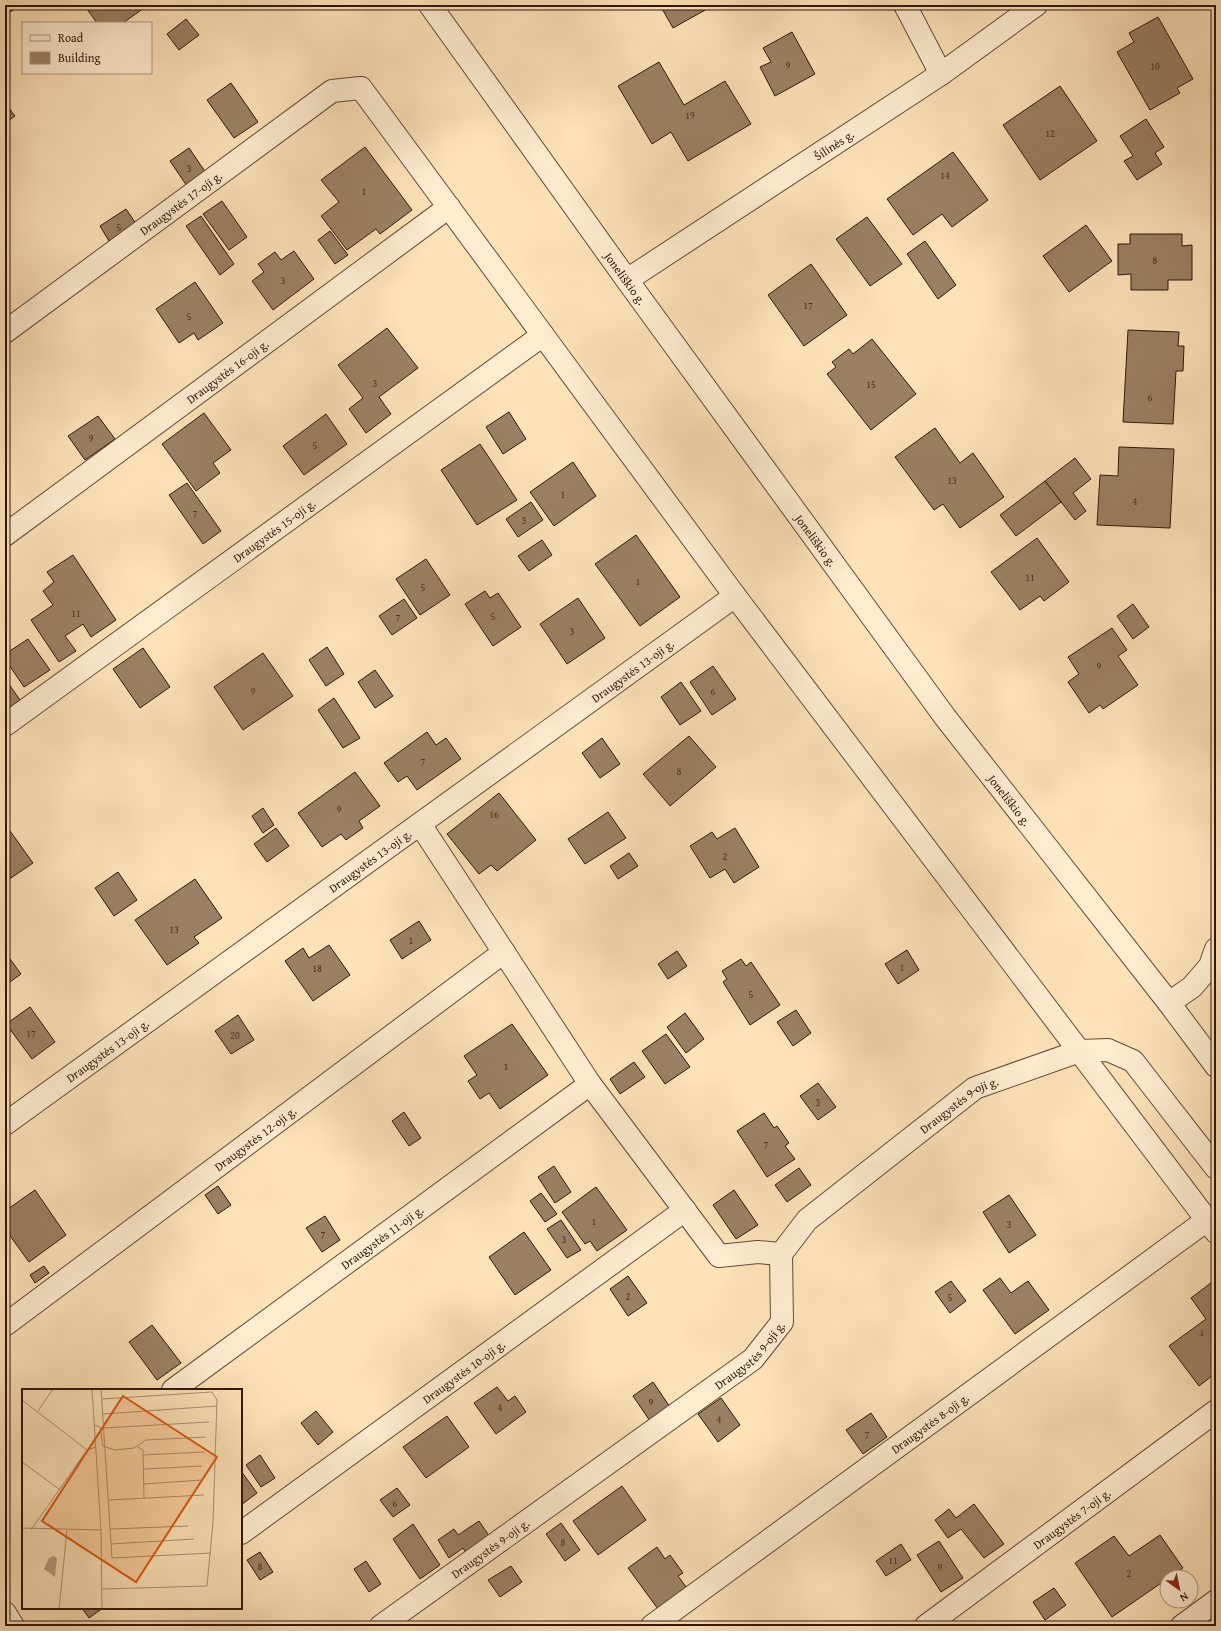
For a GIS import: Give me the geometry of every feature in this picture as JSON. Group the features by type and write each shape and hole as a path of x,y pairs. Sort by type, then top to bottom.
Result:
{"street":[{"name":"Joneliškio g.","path":"430,5 627,280 945,717 1169,1003 1216,1066"},
{"path":"905,5 941,74"},
{"name":"Šilinės g.","path":"627,280 941,74 1036,5"},
{"name":"Draugystės 17-oji g.","path":"5,332 332,91 361,88 449,207"},
{"path":"449,207 735,596 1080,1051 1213,1223"},
{"name":"Draugystės 16-oji g.","path":"5,534 449,207"},
{"name":"Draugystės 15-oji g.","path":"5,725 543,335"},
{"name":"Draugystės 13-oji g.","path":"5,1124 735,596"},
{"path":"420,824 590,1084 719,1256 758,1252 782,1254"},
{"path":"1169,1003 1192,987 1206,971 1210,966 1216,949"},
{"name":"Draugystės 12-oji g.","path":"5,1325 504,952"},
{"name":"Draugystės 9-oji g.","path":"381,1626 753,1359 782,1322 782,1254 807,1220 975,1088 1080,1051 1108,1050 1133,1061 1216,1168"},
{"name":"Draugystės 11-oji g.","path":"173,1389 590,1084"},
{"name":"Draugystės 10-oji g.","path":"242,1532 686,1210"},
{"name":"Draugystės 8-oji g.","path":"652,1626 1213,1223"},
{"name":"Draugystės 7-oji g.","path":"926,1626 1216,1411"},
{"path":"1182,1626 1216,1601"},
{"path":"5,1613 13,1626"}],"building":[{"path":"5,5 20,5 5,16"},
{"path":"84,5 148,5 124,22 96,22"},
{"path":"660,5 705,5 707,9 673,28"},
{"path":"1158,17 1193,79 1177,88 1180,93 1150,110 1117,52 1134,42 1129,33"},
{"path":"186,19 199,35 179,50 167,34"},
{"path":"792,32 815,74 775,96 760,67 771,62 763,48"},
{"path":"659,62 684,105 725,81 751,124 688,161 671,132 652,144 618,86"},
{"path":"231,83 258,122 234,138 207,100"},
{"path":"1060,86 1097,141 1040,180 1003,125"},
{"path":"5,103 15,116 5,123"},
{"path":"1146,119 1164,147 1155,153 1162,164 1137,180 1124,161 1133,156 1120,136"},
{"path":"365,147 412,210 380,234 376,229 347,250 321,216 339,202 321,180"},
{"path":"189,148 208,176 189,189 170,161"},
{"path":"953,152 988,200 952,227 942,214 913,235 887,199"},
{"path":"222,201 247,237 229,250 203,214"},
{"path":"126,209 139,228 112,246 100,226"},
{"path":"201,216 234,264 220,275 186,226"},
{"path":"867,217 902,264 870,286 836,239"},
{"path":"1086,225 1112,261 1069,292 1043,256"},
{"path":"330,231 348,255 335,264 318,240"},
{"path":"1130,234 1182,234 1182,246 1192,245 1192,280 1168,280 1168,290 1131,290 1131,274 1118,275 1118,244 1130,244"},
{"path":"925,241 956,285 938,299 907,254"},
{"path":"294,251 314,279 273,310 252,281 264,272 258,264 275,252 281,260"},
{"path":"811,264 847,315 804,346 768,295"},
{"path":"195,282 223,323 198,340 194,333 179,343 156,309"},
{"path":"387,328 418,368 379,397 391,414 366,433 349,409 363,398 338,365"},
{"path":"1128,330 1179,332 1178,346 1184,346 1183,371 1176,371 1173,424 1123,422"},
{"path":"872,339 916,394 871,430 827,374 836,367 832,362 849,349 853,354"},
{"path":"509,412 526,439 503,454 486,427"},
{"path":"204,413 231,450 213,463 220,473 196,491 162,444"},
{"path":"326,414 347,444 304,475 283,446"},
{"path":"98,416 115,439 85,460 68,436"},
{"path":"935,428 960,463 973,453 1004,497 960,528 943,504 934,510 895,457"},
{"path":"480,444 517,500 477,525 441,470"},
{"path":"1119,447 1174,449 1170,528 1097,525 1100,475 1118,476"},
{"path":"1075,458 1091,479 1073,493 1086,511 1075,520 1045,481"},
{"path":"573,462 596,496 554,526 530,492"},
{"path":"1045,481 1061,502 1016,536 1000,515"},
{"path":"187,483 221,531 203,544 169,495"},
{"path":"531,502 543,520 518,537 506,519"},
{"path":"636,535 680,597 640,626 595,564"},
{"path":"1037,538 1069,582 1044,601 1040,596 1020,610 991,572"},
{"path":"542,540 552,555 529,571 518,556"},
{"path":"73,555 116,620 91,637 83,624 65,636 76,651 59,662 31,620 53,605 43,591 54,582 47,572"},
{"path":"426,559 450,595 420,615 396,579"},
{"path":"485,591 490,598 498,593 521,627 493,646 465,604"},
{"path":"578,598 605,638 567,664 540,624"},
{"path":"404,599 417,618 392,635 379,616"},
{"path":"1133,604 1149,627 1133,639 1117,616"},
{"path":"1112,628 1127,650 1118,656 1138,685 1103,709 1100,705 1089,713 1068,682 1079,674 1068,657"},
{"path":"28,639 50,670 24,687 5,659 5,654"},
{"path":"327,647 344,674 326,686 309,660"},
{"path":"143,648 170,687 140,708 113,669"},
{"path":"263,653 293,696 243,730 214,687"},
{"path":"713,666 736,699 712,715 690,682"},
{"path":"375,670 393,696 375,708 358,682"},
{"path":"6,680 20,700 5,711 5,681"},
{"path":"681,682 701,711 680,725 661,697"},
{"path":"334,698 360,738 343,748 318,710"},
{"path":"427,732 436,745 446,738 461,759 417,790 407,776 398,782 384,763"},
{"path":"689,736 716,767 670,806 643,774"},
{"path":"602,738 620,764 600,778 582,753"},
{"path":"355,772 380,806 359,821 363,828 346,840 341,834 322,847 298,813"},
{"path":"499,793 536,840 497,871 491,865 479,874 447,834"},
{"path":"263,808 274,825 263,833 252,816"},
{"path":"608,812 626,838 585,864 568,839"},
{"path":"5,824 33,863 5,882"},
{"path":"276,828 289,846 267,862 254,844"},
{"path":"735,828 759,867 734,883 725,869 710,878 690,846 712,832 717,839"},
{"path":"629,853 638,866 618,879 610,866"},
{"path":"118,872 137,900 114,916 95,888"},
{"path":"195,879 222,918 194,937 199,943 167,965 135,920"},
{"path":"419,921 431,940 402,959 390,940"},
{"path":"329,945 350,975 313,1001 285,961 303,948 309,958"},
{"path":"907,950 919,970 898,984 885,964"},
{"path":"677,951 687,966 668,979 658,964"},
{"path":"5,952 21,974 7,984 5,982"},
{"path":"741,959 746,966 751,962 780,1005 750,1025 723,982 727,979 722,971"},
{"path":"30,1007 55,1042 32,1059 6,1024"},
{"path":"796,1010 811,1033 793,1046 777,1022"},
{"path":"685,1013 704,1039 686,1053 667,1027"},
{"path":"238,1015 254,1040 231,1054 215,1031"},
{"path":"512,1024 548,1075 500,1109 489,1093 480,1099 468,1081 477,1075 464,1056"},
{"path":"666,1034 690,1067 665,1084 642,1051"},
{"path":"634,1062 645,1077 620,1094 610,1079"},
{"path":"818,1083 836,1107 818,1120 800,1096"},
{"path":"404,1112 421,1138 409,1146 392,1121"},
{"path":"764,1113 774,1128 777,1126 789,1143 785,1146 795,1159 767,1177 737,1131"},
{"path":"554,1166 571,1192 555,1203 538,1177"},
{"path":"799,1168 811,1185 787,1202 775,1185"},
{"path":"218,1186 231,1205 218,1214 205,1195"},
{"path":"596,1187 627,1230 597,1251 590,1241 585,1244 562,1212"},
{"path":"35,1190 66,1235 29,1262 5,1229 5,1211"},
{"path":"734,1190 758,1225 736,1239 713,1205"},
{"path":"541,1193 557,1214 545,1222 530,1201"},
{"path":"1009,1195 1036,1235 1009,1253 983,1212"},
{"path":"325,1216 340,1240 322,1252 306,1228"},
{"path":"561,1220 581,1250 567,1258 547,1229"},
{"path":"524,1232 551,1270 515,1295 489,1257"},
{"path":"44,1266 49,1273 35,1283 30,1275"},
{"path":"628,1276 647,1303 628,1316 610,1289"},
{"path":"1000,1278 1011,1293 1028,1281 1049,1310 1015,1334 983,1290"},
{"path":"1216,1279 1216,1373 1199,1386 1169,1346 1206,1319 1191,1298"},
{"path":"951,1281 966,1301 950,1313 935,1292"},
{"path":"152,1325 181,1363 157,1380 129,1342"},
{"path":"653,1382 670,1407 650,1421 633,1396"},
{"path":"497,1387 508,1401 515,1396 526,1412 496,1434 474,1403"},
{"path":"721,1398 740,1425 718,1442 698,1414"},
{"path":"316,1411 333,1432 318,1445 301,1423"},
{"path":"871,1413 887,1437 863,1454 846,1430"},
{"path":"447,1416 469,1447 426,1478 403,1447"},
{"path":"5,1435 9,1441 5,1445"},
{"path":"260,1455 275,1478 261,1487 246,1465"},
{"path":"242,1472 257,1493 242,1504"},
{"path":"622,1486 646,1520 598,1555 573,1521"},
{"path":"397,1488 410,1505 393,1517 380,1500"},
{"path":"974,1504 1004,1544 984,1558 961,1529 948,1538 935,1520 949,1509 956,1518"},
{"path":"479,1521 492,1540 468,1556 463,1548 449,1558 438,1540 454,1529 458,1535"},
{"path":"561,1523 580,1550 565,1561 546,1534"},
{"path":"413,1524 440,1565 420,1579 393,1539"},
{"path":"1160,1535 1183,1568 1159,1569 1159,1585 1112,1617 1075,1563 1114,1536 1129,1556"},
{"path":"939,1541 963,1578 941,1592 917,1555"},
{"path":"901,1544 911,1560 886,1576 876,1561"},
{"path":"657,1547 665,1559 670,1555 683,1573 678,1576 687,1588 658,1609 628,1568"},
{"path":"260,1552 273,1572 260,1580 247,1560"},
{"path":"366,1561 381,1584 369,1592 354,1569"},
{"path":"511,1566 522,1582 500,1597 488,1580"},
{"path":"1054,1588 1066,1605 1045,1620 1033,1602"},
{"path":"83,1609 102,1609 89,1618"}]}
